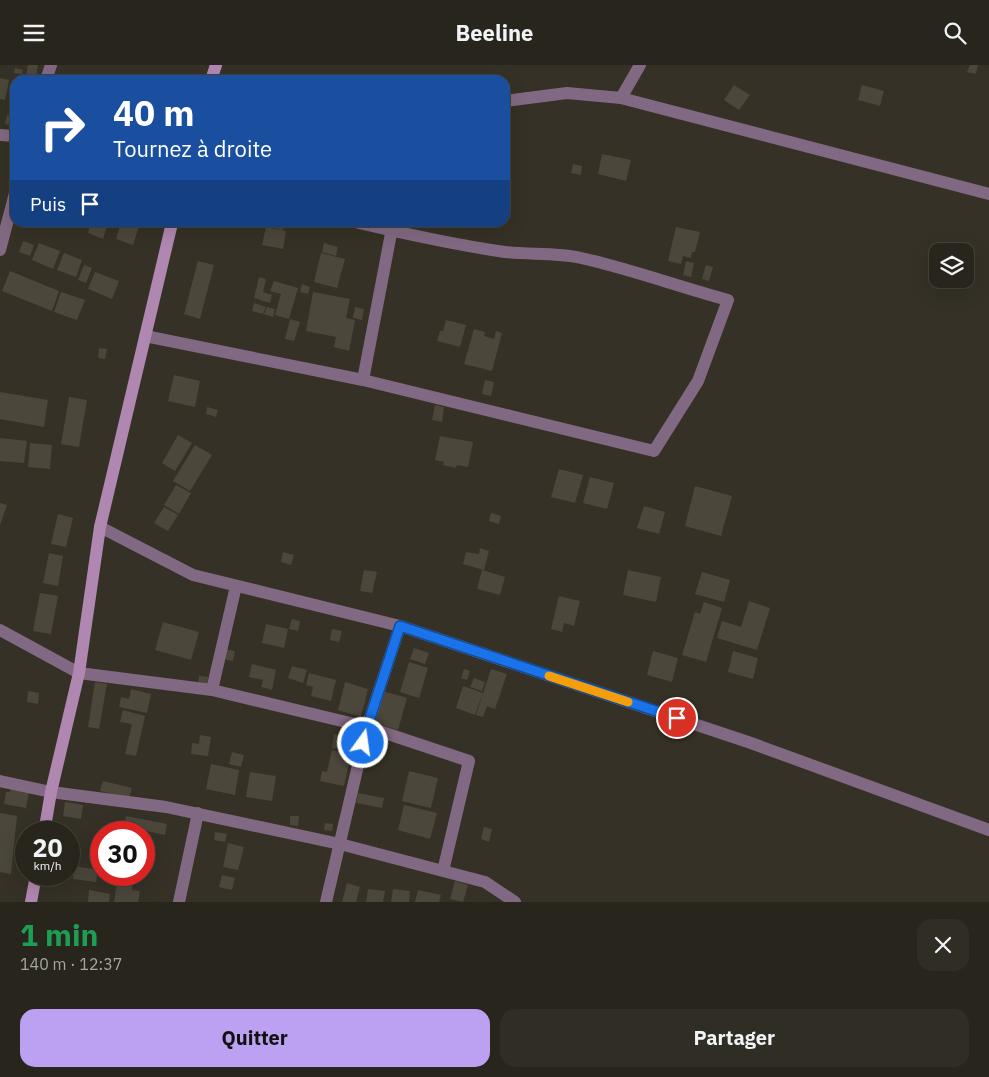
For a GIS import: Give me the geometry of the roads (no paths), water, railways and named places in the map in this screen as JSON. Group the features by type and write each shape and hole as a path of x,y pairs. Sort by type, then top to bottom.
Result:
{"street":[{"path":"621,98 640,65"},
{"path":"510,100 567,93 621,98 989,194"},
{"path":"0,250 10,212"},
{"path":"46,821 79,673 100,527 171,227"},
{"path":"363,380 392,227"},
{"path":"145,336 363,380 654,451 698,381 728,300 579,257 505,252 396,227"},
{"path":"100,527 193,575 400,626 751,743 989,830"},
{"path":"212,690 236,586"},
{"path":"326,902 367,727 400,626"},
{"path":"0,630 79,673 212,690 367,727 469,761 443,871"},
{"path":"0,781 52,792 166,807 340,844 485,882 515,902"},
{"path":"179,902 198,813"},
{"path":"31,902 34,886"}]}
